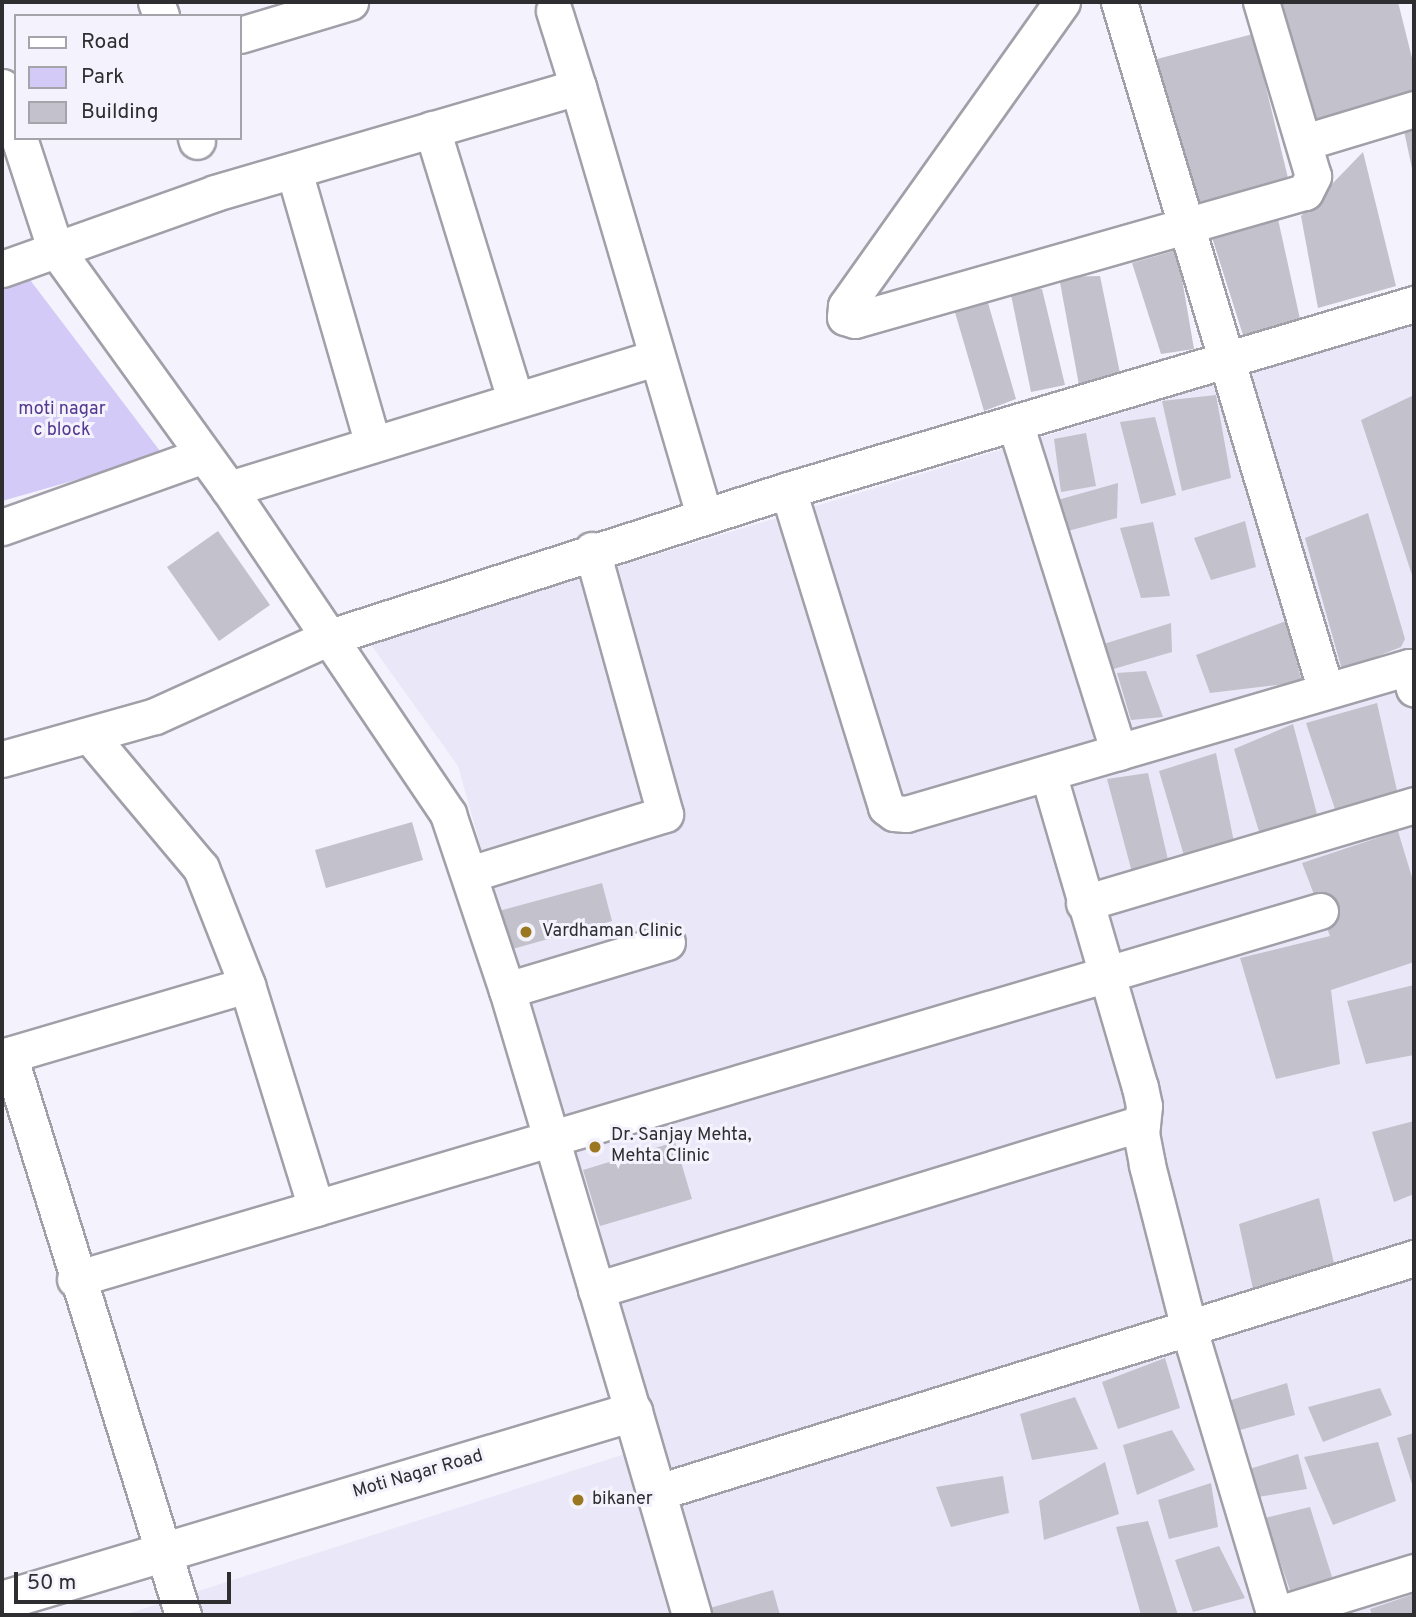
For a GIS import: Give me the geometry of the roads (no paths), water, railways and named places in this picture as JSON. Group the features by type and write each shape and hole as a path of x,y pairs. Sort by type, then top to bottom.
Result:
{"street":[{"path":"242,34 350,2"},
{"path":"1062,2 846,306 845,317 855,320 1305,192 1313,176 1261,2"},
{"path":"1119,2 1230,358 1326,691"},
{"path":"554,11 654,358 704,515"},
{"path":"2,87 14,124"},
{"path":"2,270 139,217 578,87"},
{"path":"1305,142 1414,109"},
{"path":"432,129 515,399"},
{"path":"20,140 55,248 201,456 229,489 327,638 432,785 470,874 507,990 692,1615"},
{"path":"294,171 372,442"},
{"path":"2,759 91,737 155,716 327,638 592,550 1414,303"},
{"path":"229,489 372,442 654,358"},
{"path":"1015,423 1118,752"},
{"path":"2,527 201,456"},
{"path":"788,490 886,807 906,814 1326,691 1412,673"},
{"path":"470,874 665,814 592,550"},
{"path":"91,737 201,868 247,985 316,1209"},
{"path":"1048,773 1104,976 1140,1087 1147,1165 1189,1329 1275,1615 1414,1572"},
{"path":"1084,903 1414,804"},
{"path":"75,1279 316,1209 551,1136 1320,911"},
{"path":"507,990 667,942"},
{"path":"183,1615 5,1056 247,985"},
{"path":"596,1290 1142,1123"},
{"path":"655,1493 1414,1258"},
{"name":"Moti Nagar Road","path":"2,1601 163,1550 633,1412"}],"place":[{"name":"Vardhaman Clinic","path":"526,932"},
{"name":"Dr. Sanjay Mehta, Mehta Clinic","path":"595,1147"},
{"name":"bikaner","path":"578,1500"}],"park label":[{"name":"moti nagar c block","path":"62,421"}]}
